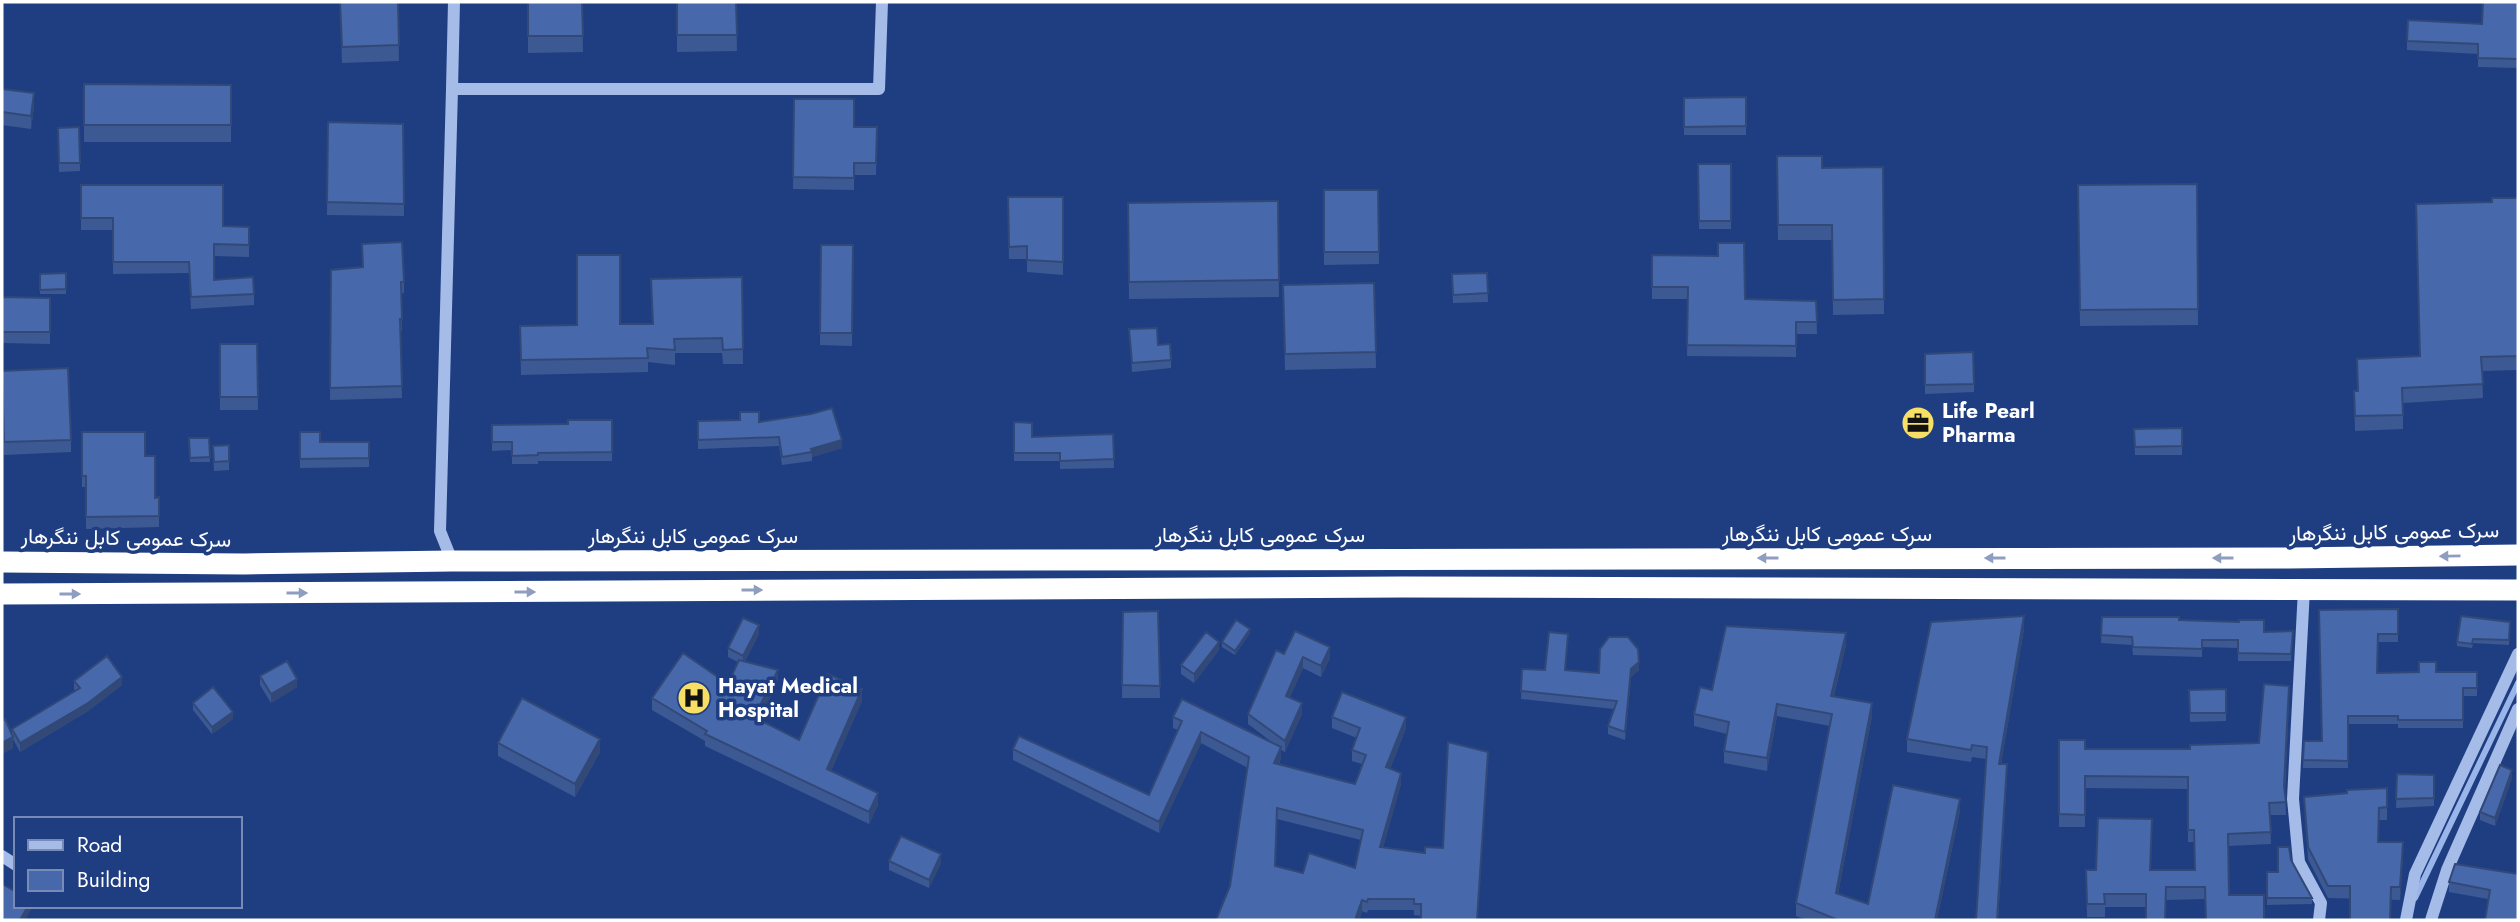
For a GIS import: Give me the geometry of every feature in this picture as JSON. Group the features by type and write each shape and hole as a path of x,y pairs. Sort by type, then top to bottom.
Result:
{"highway":[{"name":"سرک عمومی کابل ننگرهار","path":"2,562 244,564 452,561 2518,555"},
{"path":"1874,558 1876,588"},
{"path":"1403,559 1403,587"},
{"path":"849,560 851,590"},
{"path":"474,561 475,592"},
{"path":"2,594 1403,587 2518,590"}],"street":[{"path":"452,561 440,531 454,2"},
{"path":"452,89 879,89 882,2"},
{"path":"2304,589 2292,799 2299,862 2321,903 2319,920"},
{"path":"2406,920 2415,874 2518,654"},
{"path":"2431,920 2447,870 2518,709"}],"building":[{"path":"340,2 398,2 399,45 342,47"},
{"path":"528,2 582,2 583,36 528,36"},
{"path":"677,2 736,2 737,35 677,35"},
{"path":"2483,2 2518,2 2518,59 2478,58 2478,44 2407,41 2408,20 2482,24"},
{"path":"84,84 231,85 231,125 84,125"},
{"path":"2,89 34,93 31,116 2,112"},
{"path":"1746,97 1746,126 1684,127 1684,98"},
{"path":"794,99 854,99 854,127 877,127 876,163 854,163 854,178 793,177"},
{"path":"328,122 403,124 404,204 327,202"},
{"path":"79,127 80,163 59,163 58,128"},
{"path":"1777,156 1822,156 1822,168 1883,167 1884,299 1833,300 1832,225 1778,225"},
{"path":"1698,164 1731,164 1731,221 1699,221"},
{"path":"2197,184 2198,309 2080,310 2078,185"},
{"path":"81,185 223,185 223,226 249,227 249,245 214,244 214,280 253,277 254,294 191,297 189,262 113,262 113,218 81,218"},
{"path":"1324,190 1378,190 1379,252 1324,252"},
{"path":"1008,197 1063,197 1063,262 1027,260 1027,246 1009,247"},
{"path":"2492,198 2518,198 2518,356 2481,357 2483,384 2402,388 2403,415 2355,416 2354,391 2358,391 2357,359 2420,356 2416,204 2492,202"},
{"path":"1278,201 1279,280 1129,282 1128,203"},
{"path":"402,242 402,386 330,388 331,270 363,267 362,244"},
{"path":"1718,243 1744,243 1745,299 1816,301 1817,322 1796,322 1796,346 1687,345 1688,287 1652,287 1652,255 1718,256"},
{"path":"821,245 853,245 852,333 820,333"},
{"path":"577,255 620,255 620,324 653,324 651,279 742,277 743,349 723,350 722,338 674,339 675,350 647,348 648,358 521,360 520,326 577,325"},
{"path":"66,273 66,289 40,290 40,274"},
{"path":"1487,273 1488,293 1453,295 1452,274"},
{"path":"1374,283 1376,352 1285,354 1283,285"},
{"path":"2,297 50,298 50,332 2,332"},
{"path":"1157,328 1158,345 1170,344 1171,360 1132,363 1129,329"},
{"path":"220,344 257,344 258,397 220,397"},
{"path":"1973,352 1974,384 1925,385 1925,354"},
{"path":"68,368 71,440 4,442 2,371"},
{"path":"832,408 842,440 811,449 812,452 782,457 779,437 698,440 698,421 740,420 740,412 759,412 759,422"},
{"path":"568,420 612,420 612,452 512,456 512,442 492,442 492,425 568,424"},
{"path":"1014,422 1032,423 1032,437 1113,434 1114,459 1060,461 1060,453 1014,453"},
{"path":"2182,428 2182,446 2135,447 2134,429"},
{"path":"82,432 145,432 145,456 155,456 155,498 159,497 159,516 86,517"},
{"path":"300,432 320,432 320,442 369,442 369,458 300,459"},
{"path":"189,438 209,438 210,457 190,458"},
{"path":"229,445 229,461 214,462 213,446"},
{"path":"2398,609 2398,634 2378,634 2377,673 2419,672 2419,662 2436,662 2436,672 2477,672 2477,688 2463,688 2463,720 2398,720 2398,716 2348,716 2348,761 2303,760 2304,741 2322,741 2319,610"},
{"path":"1158,611 1160,686 1122,685 1123,612"},
{"path":"2024,616 1999,764 2007,764 1997,920 1976,920 1987,747 1972,745 1971,750 1907,739 1931,622"},
{"path":"2461,616 2510,622 2509,640 2473,639 2472,644 2457,642"},
{"path":"2102,617 2179,617 2179,620 2239,622 2264,620 2264,632 2293,631 2291,654 2238,653 2238,640 2202,640 2202,649 2133,647 2132,637 2101,635"},
{"path":"743,618 759,625 743,656 728,648"},
{"path":"1236,620 1250,629 1235,651 1222,642"},
{"path":"1726,626 1846,633 1831,696 1872,703 1836,893 1868,904 1893,785 1960,799 1935,920 1838,920 1796,903 1832,714 1777,704 1767,758 1724,751 1729,722 1694,714 1700,687 1712,690"},
{"path":"1295,631 1330,647 1321,666 1303,657 1286,696 1302,703 1285,741 1248,714 1276,650 1284,654"},
{"path":"1206,632 1219,642 1194,674 1181,665"},
{"path":"1549,632 1568,634 1565,670 1599,673 1600,649 1609,637 1628,637 1638,649 1639,662 1631,669 1625,732 1608,726 1617,701 1521,691 1522,669 1545,670"},
{"path":"683,653 728,684 739,660 778,670 754,717 799,740 828,674 862,689 827,769 878,793 869,812 705,734 707,731 652,698"},
{"path":"107,656 122,677 88,703 20,743 12,729 80,688 74,681"},
{"path":"287,661 297,679 271,694 260,676"},
{"path":"2264,684 2289,686 2284,786 2286,802 2269,803 2271,832 2228,834 2229,895 2264,895 2264,920 2206,920 2205,887 2166,887 2165,920 2146,920 2146,894 2104,894 2105,904 2087,904 2086,870 2096,870 2098,818 2152,819 2150,870 2195,870 2194,830 2188,830 2188,777 2085,776 2085,815 2059,814 2059,740 2085,740 2085,749 2190,749 2190,745 2259,743"},
{"path":"213,687 233,712 212,727 193,703"},
{"path":"2226,689 2226,713 2190,713 2189,690"},
{"path":"1342,692 1406,717 1386,767 1401,773 1380,847 1425,853 1425,847 1443,848 1448,742 1488,752 1477,920 1421,920 1421,904 1414,904 1414,899 1368,899 1367,902 1362,900 1355,920 1216,920 1230,886 1249,757 1201,732 1159,822 1013,749 1019,736 1149,795 1182,721 1173,717 1182,699 1281,747 1274,763 1355,784 1366,755 1352,750 1360,728 1332,717","holes":["1277,808 1363,830 1355,868 1309,853 1303,873 1275,866"]},
{"path":"522,698 600,739 575,784 498,743"},
{"path":"5,719 13,737 2,743 2,721"},
{"path":"2500,765 2512,770 2495,818 2480,812"},
{"path":"2397,774 2434,775 2434,798 2396,799"},
{"path":"2387,788 2387,807 2379,808 2378,842 2403,842 2400,887 2391,887 2390,920 2350,920 2350,886 2328,886 2308,847 2304,797 2347,793 2347,790"},
{"path":"901,836 941,854 929,880 889,861"},
{"path":"2278,847 2289,847 2291,860 2312,898 2267,898 2267,872 2278,872"},
{"path":"2455,864 2518,874 2518,920 2485,920 2490,890 2449,882"},
{"path":"2,884 14,891 14,908 27,908 20,920 2,920"}],"waterway":[{"path":"2415,898 2518,683"}],"place":[{"name":"Life Pearl Pharma","path":"1918,423"},
{"name":"Hayat Medical Hospital","path":"694,698"}]}
